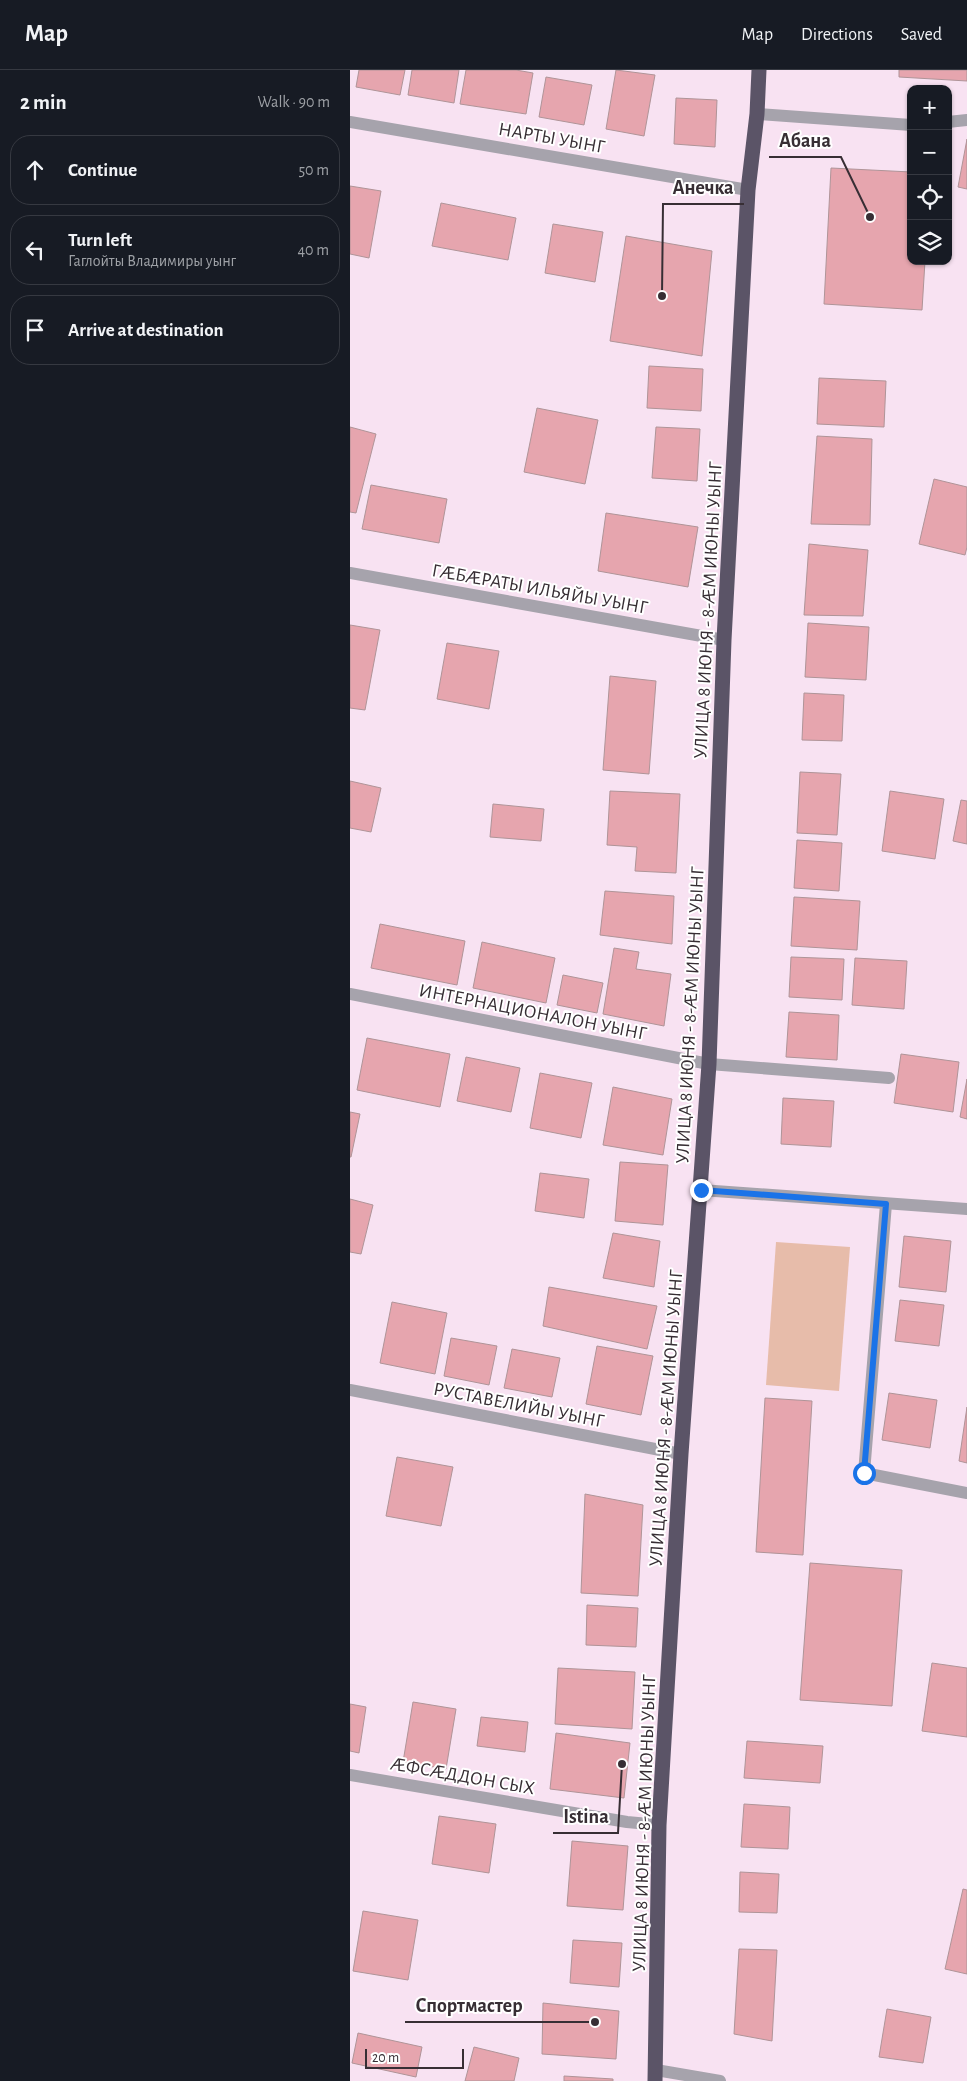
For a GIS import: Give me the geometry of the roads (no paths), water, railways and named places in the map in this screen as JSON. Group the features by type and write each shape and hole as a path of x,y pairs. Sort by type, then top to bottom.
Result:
{"highway":[{"name":"УЛИЦА 8 ИЮНЯ - 8-ӔМ ИЮНЫ УЫНГ","path":"655,2076 660,1825 681,1454 709,1064 724,640 748,190 759,70"}],"street":[{"path":"756,114 907,125"},
{"path":"952,122 967,120"},
{"name":"НАРТЫ УЫНГ","path":"350,122 748,190"},
{"name":"ГÆБÆРАТЫ ИЛЬЯЙЫ УЫНГ","path":"350,573 724,640"},
{"name":"ИНТЕРНАЦИОНАЛОН УЫНГ","path":"350,994 709,1064 890,1078"},
{"path":"701,1190 967,1210"},
{"path":"886,1204 864,1473 967,1493"},
{"name":"РУСТАВЕЛИЙЫ УЫНГ","path":"350,1390 681,1454"},
{"name":"ÆФСÆДДОН СЫХ","path":"350,1775 617,1820 660,1825"},
{"path":"655,2076 720,2081"}],"place":[{"name":"Абана","path":"870,217"},
{"name":"Анечка","path":"662,296"},
{"name":"Istina","path":"622,1764"},
{"name":"Спортмастер","path":"595,2022"}]}
